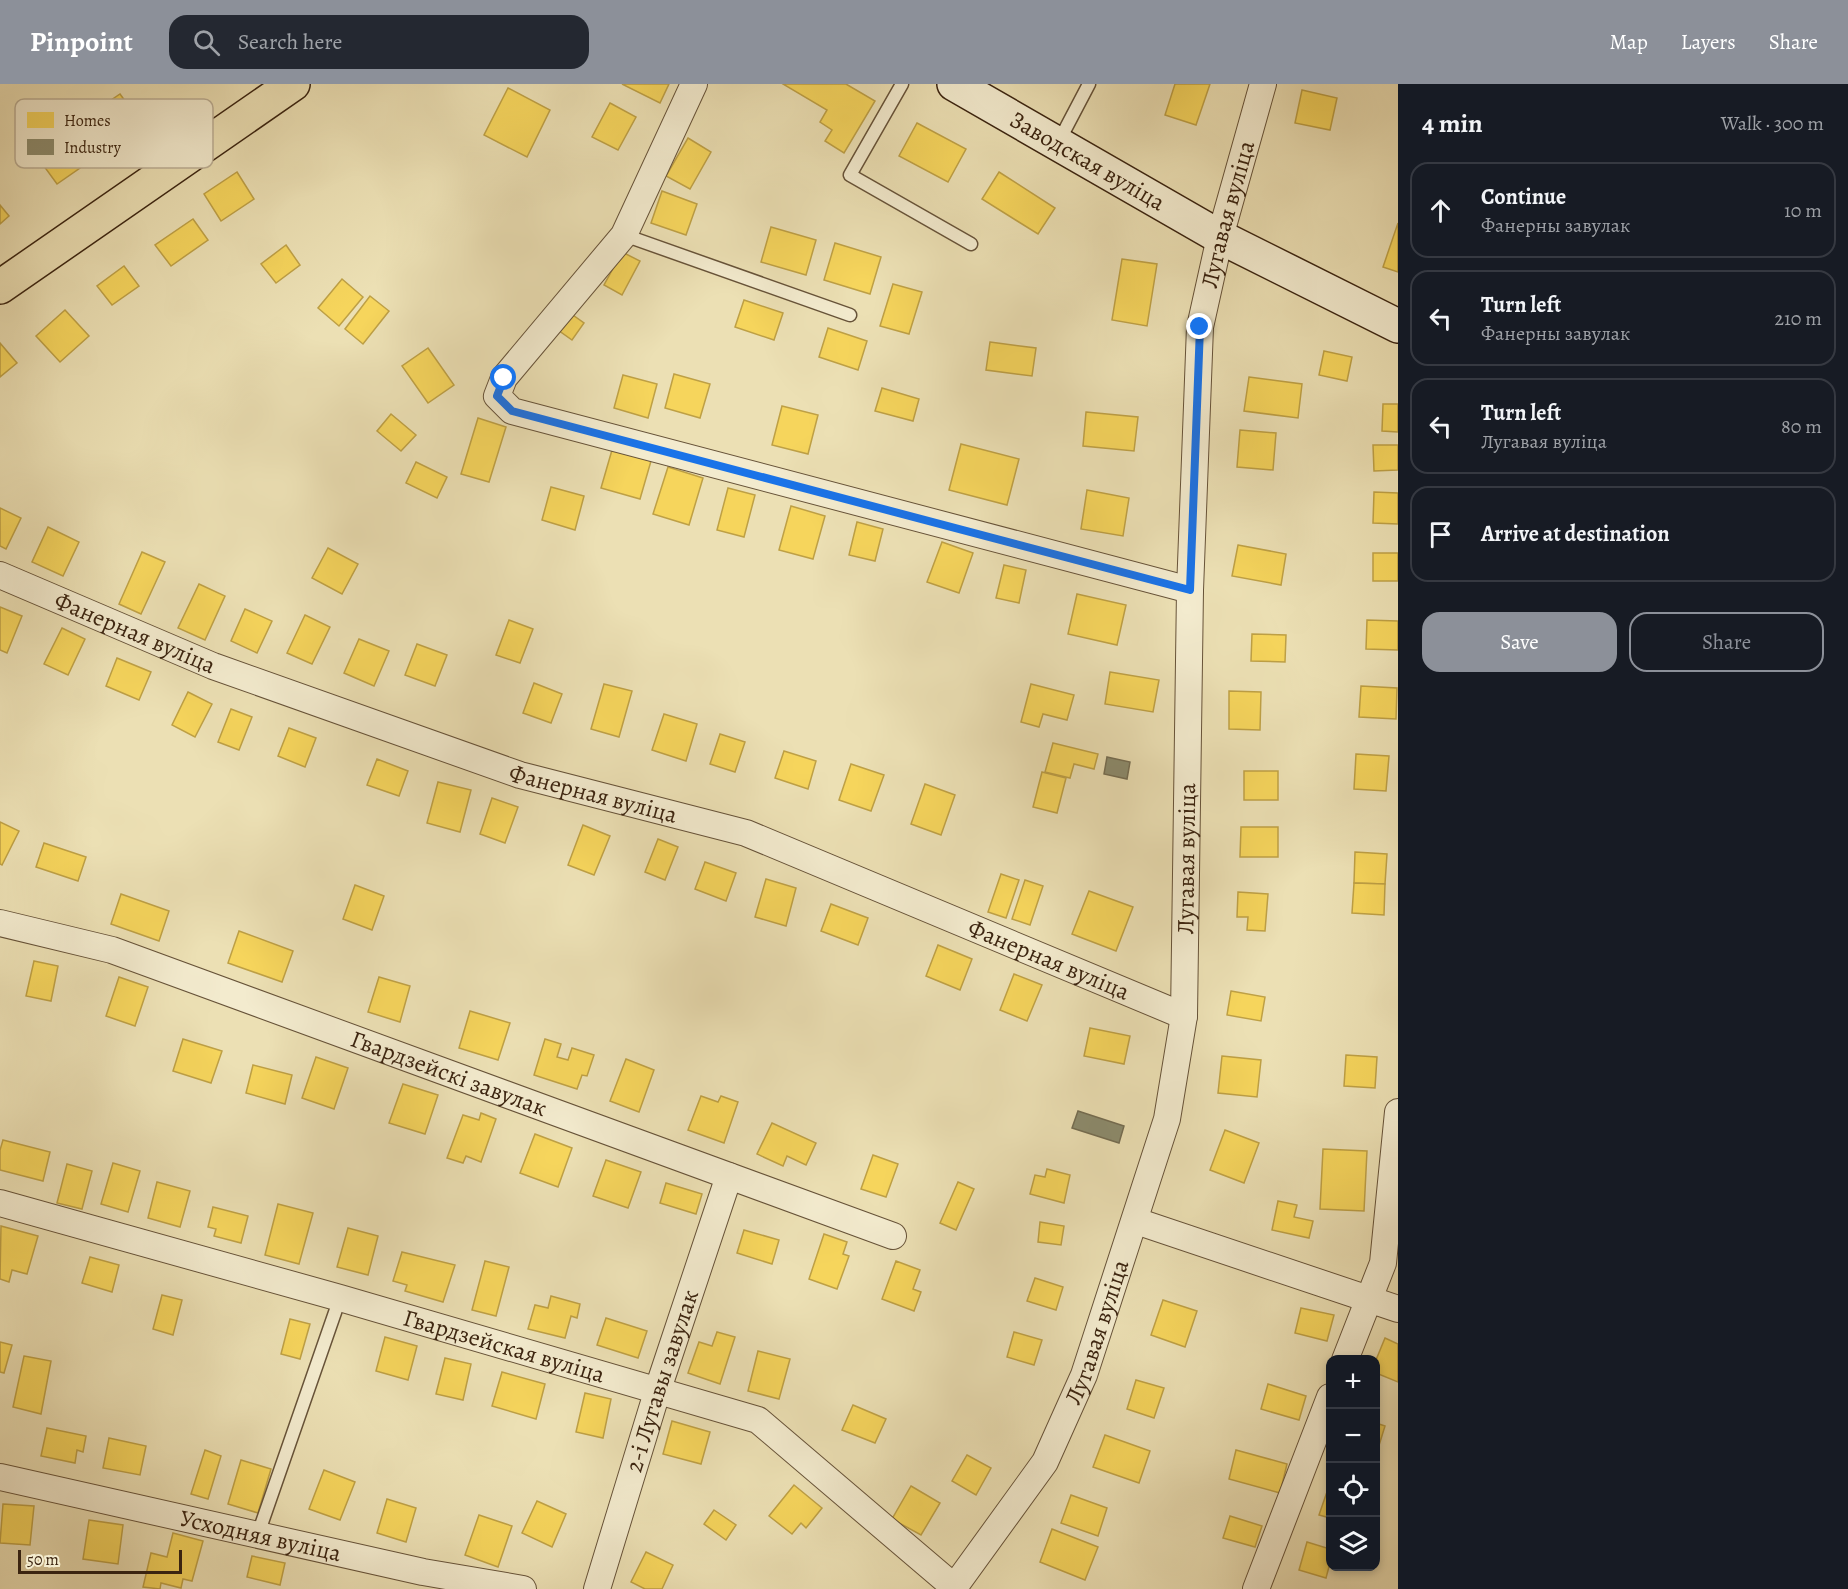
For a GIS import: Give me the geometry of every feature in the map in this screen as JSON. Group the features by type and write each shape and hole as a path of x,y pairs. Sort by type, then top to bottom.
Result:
{"main road":[{"path":"213,139 293,84"},
{"path":"0,287 172,168"}],"street":[{"path":"694,84 624,235 504,378 497,396 512,411 1190,590"},
{"name":"Заводская вуліца","path":"954,84 1220,237 1398,326"},
{"name":"Лугавая вуліца","path":"954,1588 1045,1462 1084,1375 1136,1221 1167,1119 1184,1016 1190,590 1200,327 1220,237 1263,84"},
{"name":"Фанерная вуліца","path":"0,575 213,666 520,775 746,833 1184,1016"},
{"name":"Гвардзейскі завулак","path":"0,923 112,950 894,1236"},
{"path":"1347,1355 1383,1263 1398,1112"},
{"name":"2-і Лугавы завулак","path":"597,1589 658,1389 729,1176"},
{"name":"Гвардзейская вуліца","path":"0,1203 658,1389 758,1420 954,1588"},
{"path":"1136,1221 1398,1310"},
{"path":"1256,1589 1326,1407"},
{"name":"Усходняя вуліца","path":"0,1477 423,1572 523,1589"}],"lane":[{"path":"902,84 850,175 971,244"},
{"path":"1057,144 1089,84"},
{"path":"624,235 850,315"},
{"path":"258,1534 340,1298"}],"building: Homes":[{"path":"622,84 669,84 660,103"},
{"path":"783,84 846,84 875,101 844,153 825,141 832,130 820,122 827,110"},
{"path":"1175,84 1210,84 1196,125 1165,115"},
{"path":"508,88 550,110 527,157 484,135"},
{"path":"1302,90 1337,98 1330,130 1295,123"},
{"path":"120,94 124,99 113,99"},
{"path":"610,103 636,117 618,150 592,137"},
{"path":"917,123 966,149 948,182 899,156"},
{"path":"688,138 711,152 690,189 666,176"},
{"path":"45,168 80,168 57,184"},
{"path":"237,172 254,199 221,221 204,194"},
{"path":"999,172 1055,208 1038,234 982,199"},
{"path":"662,191 697,204 686,235 651,223"},
{"path":"0,205 9,216 0,224"},
{"path":"193,219 208,240 171,266 155,245"},
{"path":"1398,223 1398,272 1383,267"},
{"path":"771,227 816,240 806,275 761,262"},
{"path":"835,243 881,257 870,294 824,280"},
{"path":"286,245 300,265 276,283 261,264"},
{"path":"622,252 640,261 622,295 604,285"},
{"path":"1122,259 1157,264 1147,326 1112,320"},
{"path":"124,266 139,286 112,305 97,286"},
{"path":"342,279 363,297 339,326 318,308"},
{"path":"893,284 922,292 909,334 880,326"},
{"path":"370,296 389,311 363,344 345,329"},
{"path":"744,300 783,313 774,340 735,327"},
{"path":"65,310 89,336 60,362 36,336"},
{"path":"570,313 584,323 572,340 558,330"},
{"path":"828,328 867,341 858,370 819,357"},
{"path":"990,342 1036,348 1032,376 986,370"},
{"path":"0,343 17,363 0,377"},
{"path":"428,348 454,385 428,403 402,366"},
{"path":"1324,351 1352,357 1347,381 1319,375"},
{"path":"674,374 710,384 700,418 665,408"},
{"path":"623,375 657,384 648,418 614,408"},
{"path":"1249,377 1302,384 1298,418 1244,411"},
{"path":"882,388 919,399 913,421 875,411"},
{"path":"1383,404 1398,404 1398,432 1382,431"},
{"path":"782,406 818,415 808,454 772,445"},
{"path":"1086,412 1138,417 1134,451 1083,446"},
{"path":"391,414 416,435 401,451 377,431"},
{"path":"478,418 506,427 489,482 461,474"},
{"path":"1240,430 1276,433 1273,470 1237,467"},
{"path":"961,444 1019,459 1007,505 949,490"},
{"path":"1373,445 1398,445 1398,470 1374,471"},
{"path":"612,450 651,461 640,499 601,488"},
{"path":"416,462 447,477 437,498 406,483"},
{"path":"668,467 703,478 689,525 653,514"},
{"path":"551,487 584,496 575,530 542,520"},
{"path":"728,488 755,495 744,537 717,530"},
{"path":"1087,490 1129,498 1123,536 1081,529"},
{"path":"1374,492 1398,493 1398,524 1373,523"},
{"path":"791,506 825,516 813,559 779,550"},
{"path":"0,508 21,518 6,549 0,546"},
{"path":"857,522 883,529 875,561 849,555"},
{"path":"48,527 79,542 63,576 32,562"},
{"path":"942,542 973,553 959,593 927,582"},
{"path":"1238,545 1286,554 1281,585 1232,576"},
{"path":"328,548 358,564 342,594 312,578"},
{"path":"142,552 165,562 141,614 119,604"},
{"path":"1373,553 1398,553 1398,581 1373,581"},
{"path":"1004,565 1026,570 1019,603 996,598"},
{"path":"199,584 225,596 205,640 178,628"},
{"path":"1077,594 1126,605 1117,645 1068,634"},
{"path":"0,607 22,616 7,653 0,650"},
{"path":"245,609 272,621 257,653 231,641"},
{"path":"305,615 330,627 312,664 287,653"},
{"path":"509,620 533,629 520,663 496,655"},
{"path":"1367,620 1398,621 1398,650 1366,649"},
{"path":"62,628 85,639 68,675 44,664"},
{"path":"1252,634 1286,635 1285,662 1251,661"},
{"path":"359,639 389,651 374,686 344,673"},
{"path":"417,644 447,655 435,686 405,675"},
{"path":"117,658 151,672 139,700 106,686"},
{"path":"1110,672 1159,680 1153,712 1105,704"},
{"path":"534,683 562,694 551,723 523,713"},
{"path":"604,684 632,691 619,737 591,729"},
{"path":"1031,684 1074,695 1067,720 1043,714 1039,727 1021,722"},
{"path":"1361,686 1397,688 1396,719 1359,717"},
{"path":"1229,691 1261,692 1260,730 1229,729"},
{"path":"188,692 212,704 195,737 172,725"},
{"path":"231,709 252,717 239,750 218,742"},
{"path":"664,714 697,724 686,761 652,750"},
{"path":"289,728 316,738 305,767 278,756"},
{"path":"720,734 745,742 735,772 710,764"},
{"path":"1053,743 1098,754 1094,769 1074,764 1070,778 1045,772"},
{"path":"784,751 816,761 808,789 775,778"},
{"path":"1356,754 1389,756 1386,791 1354,789"},
{"path":"377,759 408,771 399,796 367,785"},
{"path":"851,764 884,775 871,811 839,800"},
{"path":"1244,771 1278,771 1278,800 1244,800"},
{"path":"1042,772 1066,778 1057,813 1033,807"},
{"path":"438,782 471,790 460,832 427,823"},
{"path":"925,784 955,795 941,835 911,824"},
{"path":"492,798 518,807 505,843 480,834"},
{"path":"0,822 19,831 2,865 0,864"},
{"path":"583,825 610,836 594,875 568,865"},
{"path":"1241,827 1278,827 1278,857 1240,857"},
{"path":"658,839 678,847 665,880 645,872"},
{"path":"44,843 86,857 78,881 36,867"},
{"path":"1355,852 1387,854 1385,884 1354,883"},
{"path":"705,862 736,873 726,901 695,889"},
{"path":"1001,874 1019,880 1006,918 988,912"},
{"path":"766,879 796,888 786,926 755,917"},
{"path":"1025,880 1043,886 1030,925 1012,919"},
{"path":"1354,883 1385,884 1384,915 1352,913"},
{"path":"355,885 384,896 372,930 343,919"},
{"path":"1089,891 1133,907 1116,951 1072,934"},
{"path":"1238,892 1268,894 1265,931 1247,930 1248,917 1237,917"},
{"path":"121,894 169,911 159,941 111,924"},
{"path":"831,904 868,918 858,945 821,931"},
{"path":"239,931 293,951 282,982 228,963"},
{"path":"938,945 972,959 960,990 926,976"},
{"path":"34,961 58,966 51,1001 26,996"},
{"path":"1014,974 1042,985 1027,1021 1000,1010"},
{"path":"119,977 148,987 135,1026 106,1016"},
{"path":"379,977 410,986 400,1022 368,1012"},
{"path":"1231,991 1265,997 1261,1021 1227,1015"},
{"path":"470,1011 510,1023 498,1060 459,1048"},
{"path":"1090,1028 1130,1036 1124,1064 1084,1056"},
{"path":"183,1039 222,1051 211,1083 173,1071"},
{"path":"545,1039 561,1044 557,1057 568,1060 572,1048 594,1055 587,1076 582,1075 577,1089 534,1075"},
{"path":"1346,1055 1377,1057 1375,1088 1344,1086"},
{"path":"1222,1056 1261,1060 1257,1097 1218,1093"},
{"path":"316,1057 348,1068 334,1109 302,1098"},
{"path":"626,1059 654,1070 639,1112 610,1101"},
{"path":"253,1065 292,1075 285,1104 246,1093"},
{"path":"403,1084 438,1095 425,1134 389,1123"},
{"path":"701,1096 718,1102 721,1096 738,1102 724,1143 688,1130"},
{"path":"481,1113 496,1119 481,1162 466,1156 463,1163 447,1158 463,1115 479,1120"},
{"path":"772,1123 816,1143 806,1165 787,1156 783,1166 757,1154"},
{"path":"1225,1130 1259,1143 1244,1183 1210,1170"},
{"path":"535,1134 572,1148 558,1187 520,1173"},
{"path":"3,1140 50,1152 43,1181 0,1170 0,1150"},
{"path":"1323,1149 1367,1151 1364,1211 1320,1209"},
{"path":"873,1155 898,1164 886,1197 861,1189"},
{"path":"606,1160 641,1172 628,1208 593,1196"},
{"path":"113,1163 140,1171 128,1212 101,1204"},
{"path":"67,1164 92,1171 82,1209 57,1203"},
{"path":"1047,1169 1070,1175 1064,1203 1030,1194 1035,1175 1045,1177"},
{"path":"157,1182 190,1191 180,1227 148,1218"},
{"path":"958,1182 974,1189 956,1230 940,1223"},
{"path":"666,1183 702,1194 696,1214 660,1203"},
{"path":"1278,1201 1297,1205 1294,1217 1313,1221 1309,1238 1272,1230"},
{"path":"278,1204 313,1213 299,1264 265,1255"},
{"path":"213,1207 248,1216 241,1243 214,1236 216,1229 208,1227"},
{"path":"1040,1222 1064,1226 1061,1245 1038,1242"},
{"path":"1,1226 38,1236 27,1274 12,1270 9,1282 0,1279"},
{"path":"348,1228 378,1236 368,1275 337,1267"},
{"path":"744,1230 779,1240 772,1264 737,1253"},
{"path":"824,1234 847,1242 843,1254 849,1256 837,1289 809,1279"},
{"path":"402,1252 455,1265 443,1302 405,1291 407,1285 393,1281"},
{"path":"90,1257 119,1265 112,1292 82,1283"},
{"path":"485,1261 509,1267 496,1316 472,1310"},
{"path":"896,1261 920,1270 913,1289 921,1292 914,1311 882,1299"},
{"path":"1035,1278 1063,1287 1056,1310 1027,1301"},
{"path":"162,1295 182,1300 173,1335 153,1329"},
{"path":"551,1296 580,1304 577,1318 571,1316 565,1338 528,1329 535,1305 548,1308"},
{"path":"1163,1300 1197,1311 1185,1347 1151,1335"},
{"path":"1301,1308 1334,1315 1327,1341 1295,1333"},
{"path":"606,1318 647,1331 638,1358 597,1345"},
{"path":"290,1319 310,1324 300,1359 281,1354"},
{"path":"717,1332 735,1337 720,1384 688,1373 699,1342 712,1346"},
{"path":"1014,1332 1042,1340 1034,1365 1007,1357"},
{"path":"385,1337 417,1346 408,1380 376,1371"},
{"path":"1385,1338 1398,1344 1398,1382 1380,1375 1380,1355 1378,1355"},
{"path":"0,1342 12,1345 4,1373 0,1372"},
{"path":"758,1351 790,1359 779,1399 748,1391"},
{"path":"24,1356 51,1361 41,1414 13,1407"},
{"path":"445,1358 471,1364 463,1400 436,1394"},
{"path":"502,1372 545,1384 536,1419 492,1406"},
{"path":"1136,1380 1164,1388 1154,1418 1127,1409"},
{"path":"1268,1384 1306,1396 1299,1420 1261,1409"},
{"path":"585,1393 611,1399 603,1438 576,1432"},
{"path":"853,1405 886,1419 875,1443 842,1430"},
{"path":"672,1421 710,1432 701,1464 663,1454"},
{"path":"1380,1424 1385,1426 1380,1442"},
{"path":"47,1428 86,1436 83,1452 77,1450 75,1463 41,1456"},
{"path":"1105,1435 1150,1451 1139,1483 1093,1467"},
{"path":"109,1438 146,1446 140,1475 103,1468"},
{"path":"205,1450 221,1456 208,1499 191,1494"},
{"path":"1236,1450 1287,1464 1280,1493 1229,1479"},
{"path":"967,1455 991,1468 976,1495 952,1481"},
{"path":"241,1460 271,1469 258,1513 228,1504"},
{"path":"324,1470 355,1482 340,1520 309,1509"},
{"path":"794,1485 822,1508 806,1528 801,1523 792,1534 769,1516"},
{"path":"911,1486 940,1503 921,1535 892,1519"},
{"path":"1071,1495 1107,1508 1098,1536 1061,1523"},
{"path":"1326,1495 1326,1517 1319,1515"},
{"path":"387,1499 416,1508 406,1542 377,1533"},
{"path":"537,1501 566,1514 552,1547 522,1533"},
{"path":"3,1504 34,1506 30,1545 0,1543"},
{"path":"714,1510 736,1525 726,1540 704,1524"},
{"path":"479,1515 512,1526 498,1567 465,1555"},
{"path":"1230,1516 1262,1526 1255,1547 1223,1538"},
{"path":"89,1520 123,1525 118,1564 83,1559"},
{"path":"1052,1529 1098,1547 1085,1580 1040,1562"},
{"path":"173,1533 203,1541 192,1581 183,1579 181,1588 161,1583 160,1589 143,1587 151,1553 167,1557"},
{"path":"1307,1542 1326,1548 1326,1571 1328,1571 1326,1578 1299,1570"},
{"path":"646,1552 673,1565 662,1589 645,1589 631,1582"},
{"path":"252,1556 285,1563 280,1585 247,1577"}],"building: Industry":[{"path":"1107,757 1130,762 1127,779 1104,774"},
{"path":"1078,1111 1124,1126 1119,1143 1072,1128"}],"route":[{"path":"504,378 497,396 512,411 1190,590 1200,327"}]}
